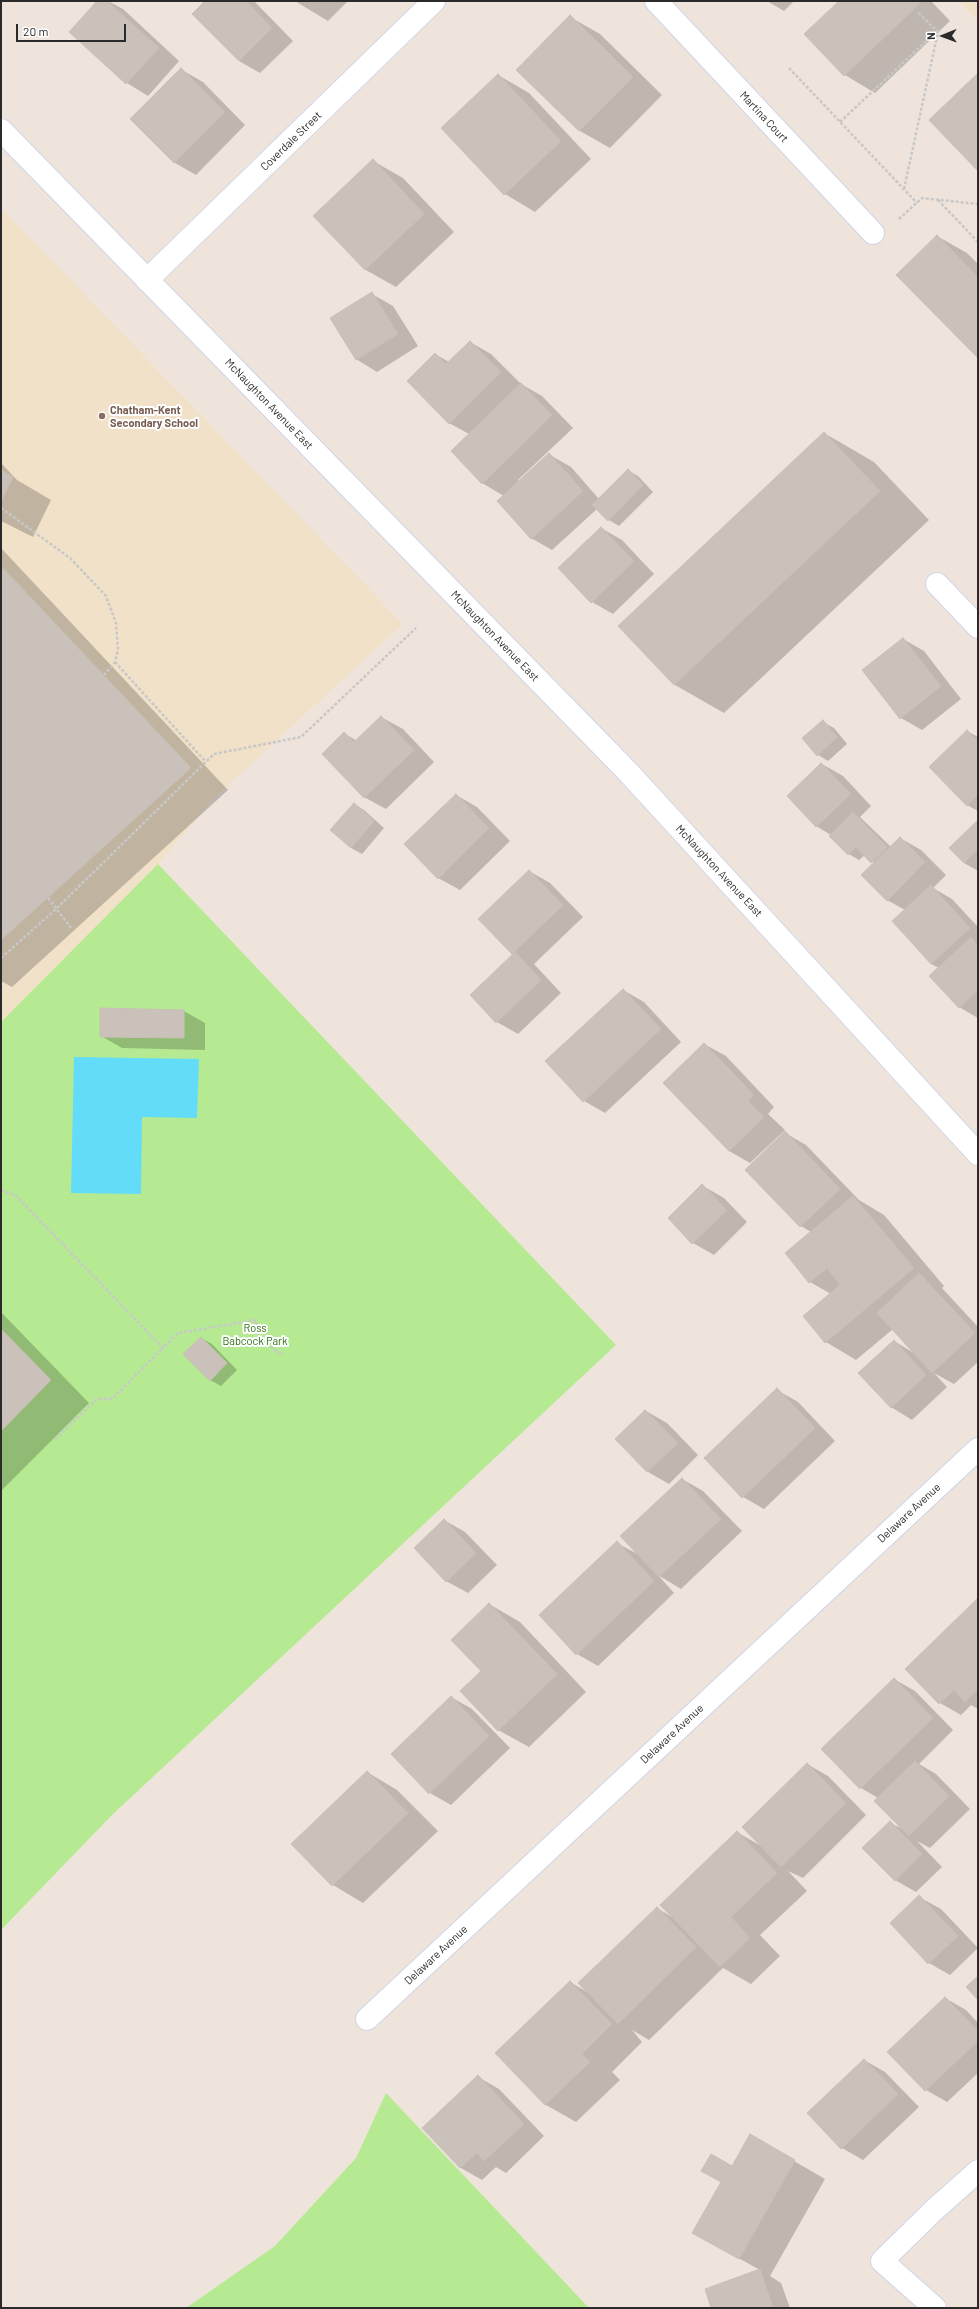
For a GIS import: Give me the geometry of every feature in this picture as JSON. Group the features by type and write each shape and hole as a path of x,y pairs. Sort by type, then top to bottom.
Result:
{"street":[{"name":"Coverdale Street","path":"147,280 434,1"},
{"name":"Martina Court","path":"656,1 873,233"},
{"name":"McNaughton Avenue East","path":"1,130 628,772 978,1154"},
{"path":"937,584 978,627"},
{"name":"Delaware Avenue","path":"367,2019 978,1449"},
{"path":"935,2308 882,2261 933,2211 978,2171"}],"path":[{"path":"918,12 937,31"},
{"path":"840,122 937,31"},
{"path":"904,189 937,31"},
{"path":"789,68 917,203"},
{"path":"873,233 882,224 888,230 922,198 978,204"},
{"path":"938,200 978,242"},
{"path":"1,508 70,558 106,596 116,623 118,649 115,662 104,676"},
{"path":"1,958 56,909 205,761 214,754 301,737 416,628"},
{"path":"115,662 205,761"},
{"path":"48,898 71,928"},
{"path":"1,1190 16,1196 163,1348"},
{"path":"55,1439 97,1399 112,1399 178,1333 256,1320 256,1328 260,1337 276,1351 284,1354"}],"shaded area":[{"path":"959,1 978,1 978,21"},
{"name":"Chatham-Kent Secondary School","path":"1,208 403,624 214,798 158,864 1,1022"}],"green space":[{"name":"Ross Babcock Park","path":"158,864 616,1345 112,1815 1,1930 1,1022"},
{"path":"386,2093 589,2308 186,2308 275,2246 356,2158"}],"water":[{"path":"74,1057 199,1059 197,1118 142,1117 141,1194 71,1193"}],"building":[{"path":"97,1 107,1 159,48 126,84 69,32"},
{"path":"205,1 246,1 272,28 239,61 192,14"},
{"path":"839,1 918,1 920,3 844,76 804,34"},
{"path":"570,15 633,77 579,131 516,70"},
{"path":"181,68 225,112 174,163 130,119"},
{"path":"978,73 978,171 929,120"},
{"path":"498,74 561,141 504,195 441,128"},
{"path":"373,159 424,214 365,270 313,216"},
{"path":"937,235 978,277 978,358 896,275"},
{"path":"372,292 398,334 356,360 330,318"},
{"path":"470,341 501,372 449,424 407,381 435,353 446,364"},
{"path":"521,383 552,415 482,484 451,451"},
{"path":"824,432 880,491 674,685 618,626"},
{"path":"549,453 583,491 531,539 497,501"},
{"path":"628,469 643,485 608,521 592,505"},
{"path":"1,470 13,477 1,502"},
{"path":"601,527 634,561 591,603 558,568"},
{"path":"1,566 191,768 1,940"},
{"path":"903,638 941,686 900,719 862,670"},
{"path":"381,716 414,750 364,798 322,754 344,732 354,742"},
{"path":"823,720 837,737 817,756 802,738"},
{"path":"967,730 978,741 978,794 967,806 929,767"},
{"path":"821,763 851,794 816,827 787,796"},
{"path":"456,794 489,828 438,879 404,844"},
{"path":"354,803 374,821 351,848 330,830"},
{"path":"853,812 887,847 871,863 856,847 848,855 829,836"},
{"path":"978,820 978,849 964,863 949,848"},
{"path":"900,837 925,862 887,901 861,875"},
{"path":"529,870 563,905 512,954 478,919"},
{"path":"931,885 970,928 931,964 892,921"},
{"path":"971,937 978,945 978,990 959,1008 929,976"},
{"path":"515,952 541,980 496,1023 470,995"},
{"path":"623,989 661,1029 583,1102 545,1061"},
{"path":"100,1008 184,1010 184,1038 100,1037"},
{"path":"704,1043 754,1095 748,1101 764,1117 729,1151 663,1083"},
{"path":"785,1131 840,1189 800,1227 745,1170"},
{"path":"702,1184 727,1210 692,1244 668,1218"},
{"path":"853,1196 914,1268 825,1343 803,1316 840,1285 827,1268 809,1283 785,1253"},
{"path":"919,1273 975,1333 932,1373 877,1313"},
{"path":"1,1329 51,1380 1,1431"},
{"path":"201,1337 227,1363 210,1381 183,1354"},
{"path":"894,1340 926,1375 891,1408 858,1373"},
{"path":"777,1388 815,1428 742,1498 704,1458"},
{"path":"645,1410 678,1443 647,1472 615,1439"},
{"path":"682,1478 721,1519 659,1577 620,1536"},
{"path":"444,1519 476,1553 446,1582 414,1548"},
{"path":"617,1541 654,1581 576,1655 539,1615"},
{"path":"978,1598 978,1689 965,1702 954,1690 939,1704 905,1669"},
{"path":"489,1603 557,1674 498,1731 460,1691 481,1671 451,1640"},
{"path":"894,1678 933,1718 860,1789 821,1749"},
{"path":"451,1696 489,1736 429,1794 391,1754"},
{"path":"915,1761 949,1796 909,1836 874,1801"},
{"path":"807,1763 846,1803 781,1867 742,1827"},
{"path":"367,1771 408,1813 332,1886 291,1844"},
{"path":"890,1821 922,1854 895,1881 862,1848"},
{"path":"737,1831 777,1873 731,1917 750,1938 720,1967 660,1905"},
{"path":"919,1895 958,1936 928,1964 890,1923"},
{"path":"657,1907 696,1947 618,2024 578,1983"},
{"path":"978,1976 978,2000 966,1987"},
{"path":"570,1981 612,2024 582,2054 590,2062 545,2105 495,2053"},
{"path":"945,1997 978,2031 978,2041 925,2091 887,2052"},
{"path":"864,2059 898,2094 841,2149 807,2113"},
{"path":"478,2075 524,2124 484,2161 477,2153 460,2168 422,2128"},
{"path":"750,2134 795,2160 739,2259 692,2233 721,2182 701,2171 711,2154 732,2166"},
{"path":"760,2269 773,2308 711,2308 705,2289"}],"place":[{"name":"Chatham-Kent Secondary School","path":"102,416"}]}
